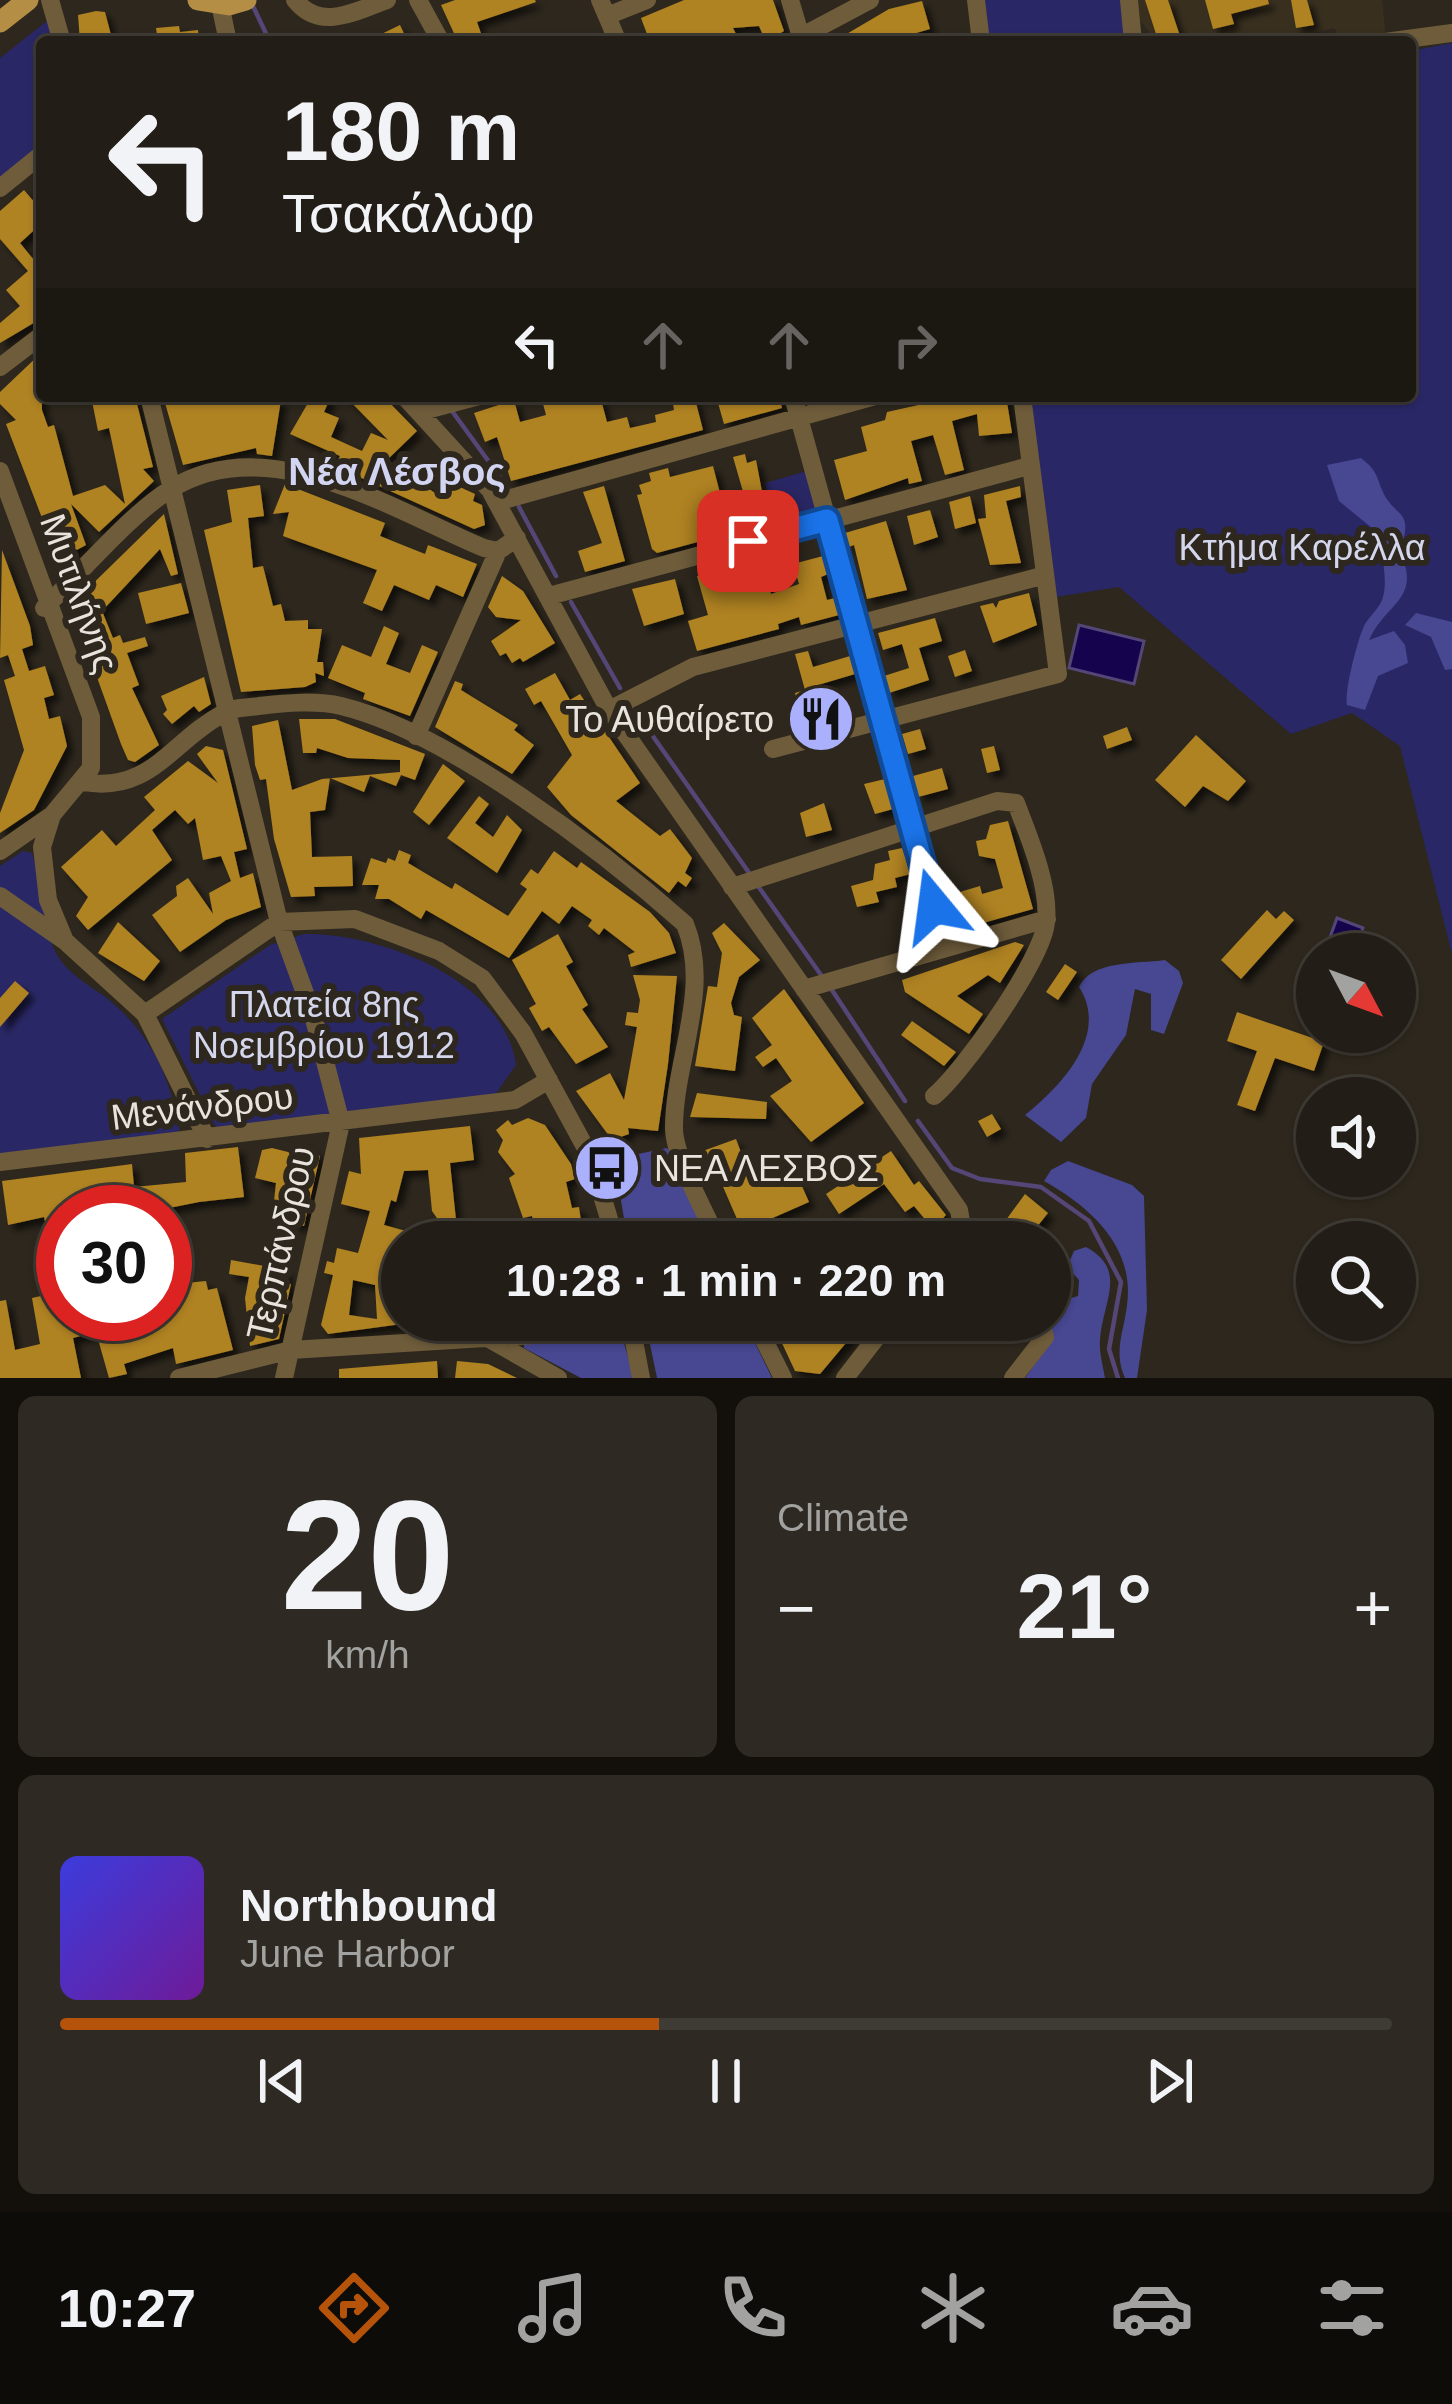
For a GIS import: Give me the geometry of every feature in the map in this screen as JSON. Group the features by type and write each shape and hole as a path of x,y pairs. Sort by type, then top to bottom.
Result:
{"main road":[{"path":"0,22 25,1"}],"street":[{"path":"50,0 60,36"},
{"path":"295,0 310,14 331,18 387,0"},
{"path":"418,0 438,36"},
{"path":"616,36 603,8 647,0"},
{"path":"790,0 796,36"},
{"path":"802,36 870,0"},
{"path":"976,0 979,36"},
{"path":"1129,0 1132,36"},
{"path":"225,2 228,36"},
{"path":"1416,37 1452,32"},
{"path":"0,188 36,159"},
{"path":"0,368 36,340"},
{"path":"150,402 279,922 313,1015 341,1123"},
{"path":"410,402 497,502 609,710 737,884 804,989 959,1210 961,1221"},
{"path":"419,412 456,402"},
{"path":"794,402 945,946"},
{"path":"497,502 852,402"},
{"path":"773,749 1058,674 1023,402"},
{"path":"549,596 1029,466"},
{"path":"45,607 172,488 212,475 275,467 498,551"},
{"name":"Μυτιλήνης","path":"0,471 45,607"},
{"name":"Μυτιλήνης","path":"0,502 91,717 91,768 83,782"},
{"path":"416,736 498,551 517,538"},
{"path":"609,710 693,667 1042,576"},
{"path":"0,851 52,815 83,782 107,786 139,777 226,710 336,704 468,761 685,924 694,946 694,986 674,1131 710,1221"},
{"path":"737,884 997,801 1010,799 1018,807 1047,919 1036,951 970,1058 934,1096"},
{"path":"52,815 40,865 65,941"},
{"path":"0,896 65,941 145,1014 206,1139"},
{"path":"145,1014 279,922 355,919 454,959 501,1000 550,1080 598,1173 611,1221"},
{"path":"804,989 1047,919"},
{"name":"Μενάνδρου","path":"0,1162 515,1100 550,1080"},
{"name":"Τερπάνδρου","path":"284,1378 341,1123"},
{"path":"179,1378 291,1350 471,1341"},
{"path":"493,1341 558,1378"},
{"path":"634,1341 641,1378"},
{"path":"764,1341 783,1378"},
{"path":"845,1378 874,1341"},
{"path":"1013,1378 1042,1341"}],"shaded area":[{"path":"1138,0 1382,0 1386,36 1339,36 1334,28 1302,36 1152,36 1140,20"},
{"path":"1361,458 1404,520 1400,551 1407,580 1399,600 1369,640 1394,631 1405,645 1408,663 1378,676 1365,710 1347,705 1348,689 1362,631 1381,603 1385,576 1378,533 1339,501 1327,465"},
{"path":"1416,613 1452,622 1452,669 1445,670 1431,637 1405,625"},
{"path":"1079,625 1144,641 1134,684 1069,668"},
{"path":"1337,918 1363,928 1361,933 1332,933"},
{"path":"1165,960 1179,971 1183,983 1164,1034 1151,1030 1151,994 1135,989 1126,1035 1092,1084 1086,1118 1061,1142 1025,1115 1066,1074 1085,1041 1087,1005 1079,987 1104,968"},
{"path":"667,1148 700,1221 624,1221 614,1159"},
{"path":"1068,1161 1132,1185 1144,1196 1147,1310 1137,1378 1125,1378 1120,1359 1128,1284 1116,1247 1093,1216 1044,1181 1051,1170"},
{"path":"1086,1247 1099,1256 1110,1277 1100,1340 1105,1378 1025,1378 1051,1341 1071,1341 1071,1298 1078,1296 1079,1280 1071,1271 1074,1251"},
{"path":"618,1341 624,1343 634,1378 581,1378 524,1348 524,1342"},
{"path":"649,1341 754,1341 772,1378 657,1378"}],"green space":[{"path":"981,0 1121,0 1126,36 984,36"},
{"path":"47,21 53,36 36,36 36,152 0,181 0,58"},
{"name":"Κτήμα Καρέλλα","path":"1452,43 1452,954 1400,746 1352,713 1291,734 1119,587 1055,597 1029,402 1416,402 1416,50"},
{"path":"807,471 816,508 775,519 765,483"},
{"path":"23,851 32,853 47,930 60,960 134,1024 155,1056 180,1130 168,1138 0,1158 0,866"},
{"name":"Πλατεία 8ης Νοεμβρίου 1912","path":"304,934 367,942 400,952 463,985 488,1008 506,1034 516,1065 495,1095 217,1129 162,1019 270,945"}],"building":[{"path":"455,0 536,2 477,22 482,36 455,36 441,5"},
{"path":"684,0 773,0 784,31 763,36 759,26 733,28 737,36 648,36 641,18"},
{"path":"1145,0 1168,0 1180,36 1157,36"},
{"path":"1205,0 1268,0 1269,4 1231,14 1234,24 1213,29"},
{"path":"1291,0 1307,0 1314,25 1296,28"},
{"path":"922,1 930,29 906,36 843,36 889,9"},
{"path":"105,12 111,35 80,36 78,15"},
{"path":"400,25 405,36 377,36"},
{"path":"179,26 180,32 198,30 198,36 157,36 156,28"},
{"path":"24,190 36,204 36,228 20,243 36,258 36,322 0,343 0,323 20,306 6,290 28,271 0,239 0,211"},
{"path":"36,358 36,402 42,402 48,427 54,425 73,496 105,485 125,504 109,428 98,431 92,402 137,402 153,467 143,469 154,481 99,532 71,504 86,545 73,552 72,560 57,557 6,424 16,420 0,404 0,392"},
{"path":"165,402 281,402 272,456 257,454 256,448 183,465"},
{"path":"309,402 328,402 324,412 339,418 331,437 362,451 371,433 388,440 351,402 389,402 417,431 387,460 435,493 445,480 475,494 473,501 482,505 485,525 474,529 335,466 340,456 290,434"},
{"path":"515,402 520,422 546,415 543,402 602,402 607,422 627,417 630,428 656,422 655,415 674,410 673,404 696,402 703,430 511,481 497,437 485,442 474,413"},
{"path":"718,402 780,402 782,408 724,424"},
{"path":"932,402 1007,402 1012,433 979,436 977,414 952,421 964,470 945,475 933,435 911,441 922,481 909,484 908,478 845,500 834,460 867,451 861,427 885,420 887,412"},
{"path":"745,454 747,463 756,460 768,523 657,553 652,549 637,495 642,494 639,485 651,481 649,473 668,468 670,477 713,466 722,501 744,495 733,457"},
{"path":"285,484 385,523 380,536 425,554 428,545 477,564 463,597 436,585 429,600 394,585 382,611 363,603 377,570 283,536 289,512 273,514"},
{"path":"260,485 264,516 248,518 253,568 263,566 273,606 281,604 285,621 308,620 308,629 322,629 317,662 323,662 324,676 315,673 316,682 305,687 241,692 204,530 232,522 227,490"},
{"path":"604,486 625,561 585,572 578,551 602,543 583,492"},
{"path":"1020,486 1021,497 1006,501 1021,563 990,565 978,519 986,518 984,495"},
{"path":"970,496 976,523 955,529 949,502"},
{"path":"930,510 938,537 914,545 907,516"},
{"path":"164,514 178,574 171,576 160,549 102,611 113,638 120,635 123,643 145,637 148,646 127,653 139,685 132,688 159,745 135,762 128,760 121,744 71,605"},
{"path":"886,521 907,590 867,599 854,545 849,547 845,533"},
{"path":"2,550 30,626 33,645 22,649 29,671 45,666 54,695 44,698 49,719 60,716 67,746 34,810 0,833 0,813 24,750 4,680 15,676 8,655 0,658"},
{"path":"823,556 828,574 821,577 827,600 835,598 839,615 801,625 799,617 778,624 779,629 697,651 688,621 708,615 697,576 761,559 771,594 799,584 793,564"},
{"path":"502,576 523,591 555,643 523,662 520,658 512,663 506,653 500,656 491,641 521,620 496,617 488,607"},
{"path":"675,579 684,614 644,626 632,589"},
{"path":"181,583 189,613 146,624 138,593"},
{"path":"1029,593 1037,625 993,643 980,606 993,603 996,608 999,601"},
{"path":"935,618 942,641 919,648 929,680 889,693 884,676 909,668 902,644 883,650 878,633"},
{"path":"384,626 399,633 386,664 410,673 422,645 438,652 410,716 363,699 365,693 328,678 342,645 371,657"},
{"path":"965,650 972,671 955,677 948,656"},
{"path":"808,651 813,667 850,656 855,674 818,685 828,721 816,724 813,713 802,716 795,693 805,690 795,654"},
{"path":"555,673 570,700 580,694 640,783 616,801 660,836 670,829 692,858 685,873 692,878 686,887 678,881 669,893 571,815 547,787 572,755 541,701 534,705 525,689"},
{"path":"204,677 211,704 199,712 194,706 172,724 163,714 167,710 161,696"},
{"path":"455,681 463,684 461,690 518,725 514,730 534,745 512,774 435,727"},
{"path":"299,719 335,719 425,754 415,780 401,775 396,786 370,776 364,792 331,778 400,772 400,760 348,758 317,748 316,753 303,753"},
{"path":"278,720 292,790 330,778 325,810 310,812 312,857 352,856 353,886 314,887 315,896 291,897 274,839 266,779 260,780 255,765 252,726"},
{"path":"1127,727 1132,740 1107,749 1103,736"},
{"path":"920,729 926,749 908,754 902,734"},
{"path":"1196,735 1246,781 1228,801 1203,786 1185,807 1155,780"},
{"path":"206,746 223,750 247,849 234,852 240,878 253,873 261,907 226,920 180,952 152,915 177,896 176,886 188,878 213,914 209,893 231,881 221,856 203,860 195,818 188,824 175,810 152,830 172,860 88,930 76,916 88,897 61,867 102,830 116,846 155,810 144,797 188,761 218,783 197,754"},
{"path":"994,746 1000,770 987,773 981,749"},
{"path":"443,764 465,781 429,825 413,812"},
{"path":"942,768 948,789 918,797 913,776"},
{"path":"885,779 893,809 875,814 864,784"},
{"path":"479,796 489,804 475,823 493,837 507,815 522,830 497,873 447,838"},
{"path":"824,803 832,830 806,837 800,813"},
{"path":"1008,821 1033,909 962,929 953,894 980,886 982,894 1003,888 995,859 979,856 976,841 986,839 990,825"},
{"path":"902,848 911,874 895,878 897,887 876,892 879,902 857,907 851,886 873,880 875,864 890,860 888,851"},
{"path":"399,850 411,855 408,863 452,889 455,883 508,916 527,889 520,884 531,869 538,874 554,851 577,868 581,862 650,912 669,933 676,953 631,967 628,955 635,952 604,928 599,935 588,926 592,920 572,906 559,924 542,911 509,958 426,910 421,919 389,899 375,899 379,885 362,885 371,858 395,861"},
{"path":"921,909 926,940 911,943 906,921"},
{"path":"1267,910 1276,919 1284,911 1294,920 1241,979 1221,960"},
{"path":"118,922 160,961 144,981 98,953"},
{"path":"724,923 760,960 739,977 731,1003 734,1015 742,1017 735,1071 695,1066 708,986 717,987 722,953 712,933"},
{"path":"558,934 573,962 566,966 588,1005 582,1009 608,1047 576,1064 549,1027 542,1031 529,1008 536,1004 512,960"},
{"path":"1015,942 1024,945 1000,983 988,975 957,996 983,1014 969,1034 905,992 902,980"},
{"path":"1065,964 1077,972 1058,1000 1046,992"},
{"path":"633,975 677,976 668,1064 658,1131 628,1128 629,1134 612,1140 576,1091 610,1073 624,1100 637,1027 625,1025 627,1012 638,1013 640,1000"},
{"path":"15,981 29,993 0,1027 0,998"},
{"path":"784,989 864,1103 811,1142 770,1096 792,1081 776,1058 763,1067 755,1057 772,1045 752,1018"},
{"path":"1237,1012 1296,1032 1296,1053 1320,1053 1314,1071 1275,1058 1255,1111 1237,1105 1257,1051 1227,1041"},
{"path":"912,1021 956,1052 944,1066 901,1035"},
{"path":"697,1093 767,1102 766,1119 690,1117"},
{"path":"992,1114 1001,1129 987,1137 978,1121"},
{"path":"528,1118 545,1125 571,1164 575,1179 566,1182 572,1208 579,1207 581,1221 523,1218 509,1178 515,1174 498,1152 503,1140 496,1130 508,1120 512,1125"},
{"path":"470,1126 474,1160 450,1163 456,1220 439,1221 432,1211 428,1170 404,1171 396,1202 391,1200 385,1221 381,1221 381,1327 328,1334 321,1325 333,1275 324,1273 327,1261 334,1263 337,1248 358,1253 370,1211 341,1204 349,1171 361,1174 359,1138","holes":["353,1280 375,1285 377,1319 349,1315"]},
{"path":"736,1139 745,1163 772,1151 792,1187 801,1184 809,1202 766,1221 738,1221 714,1166 706,1169 700,1152"},
{"path":"238,1147 244,1197 192,1203 192,1185 155,1185 186,1182 185,1153"},
{"path":"297,1148 309,1148 320,1156 304,1226 272,1219 276,1183 255,1178 262,1150 296,1154"},
{"path":"891,1151 914,1185 919,1181 946,1215 940,1221 926,1221 914,1206 905,1212 884,1184 839,1214 826,1194"},
{"path":"132,1164 134,1185 36,1185 36,1219 8,1225 2,1181"},
{"path":"1025,1194 1048,1213 1042,1221 1005,1221"},
{"path":"231,1260 287,1270 285,1283 291,1284 279,1339 250,1346 245,1298 249,1277 229,1274"},
{"path":"206,1281 208,1290 217,1288 233,1350 176,1364 173,1348 124,1364 127,1374 109,1378 99,1341 192,1341 192,1282"},
{"path":"6,1300 15,1350 74,1341 81,1378 0,1378 0,1301"},
{"path":"781,1341 848,1341 820,1374 795,1371"},
{"path":"437,1361 438,1378 339,1378 339,1369"},
{"path":"457,1361 488,1364 517,1378 455,1378"}],"waterway":[{"path":"252,4 267,36"},
{"path":"452,411 508,488"},
{"path":"519,507 556,576"},
{"path":"571,602 620,688"},
{"path":"631,705 752,877"},
{"path":"758,886 821,975"},
{"path":"832,990 905,1101"},
{"path":"918,1121 952,1168 980,1179 1041,1187 1089,1221 1121,1282 1109,1349 1118,1378"}],"place":[{"name":"Το Αυθαίρετο","path":"821,719"},
{"name":"ΝΕΑ ΛΕΣΒΟΣ","path":"607,1168"}],"district":[{"name":"Νέα Λέσβος","path":"397,471"}],"route":[{"path":"748,541 827,520 934,906"}]}
